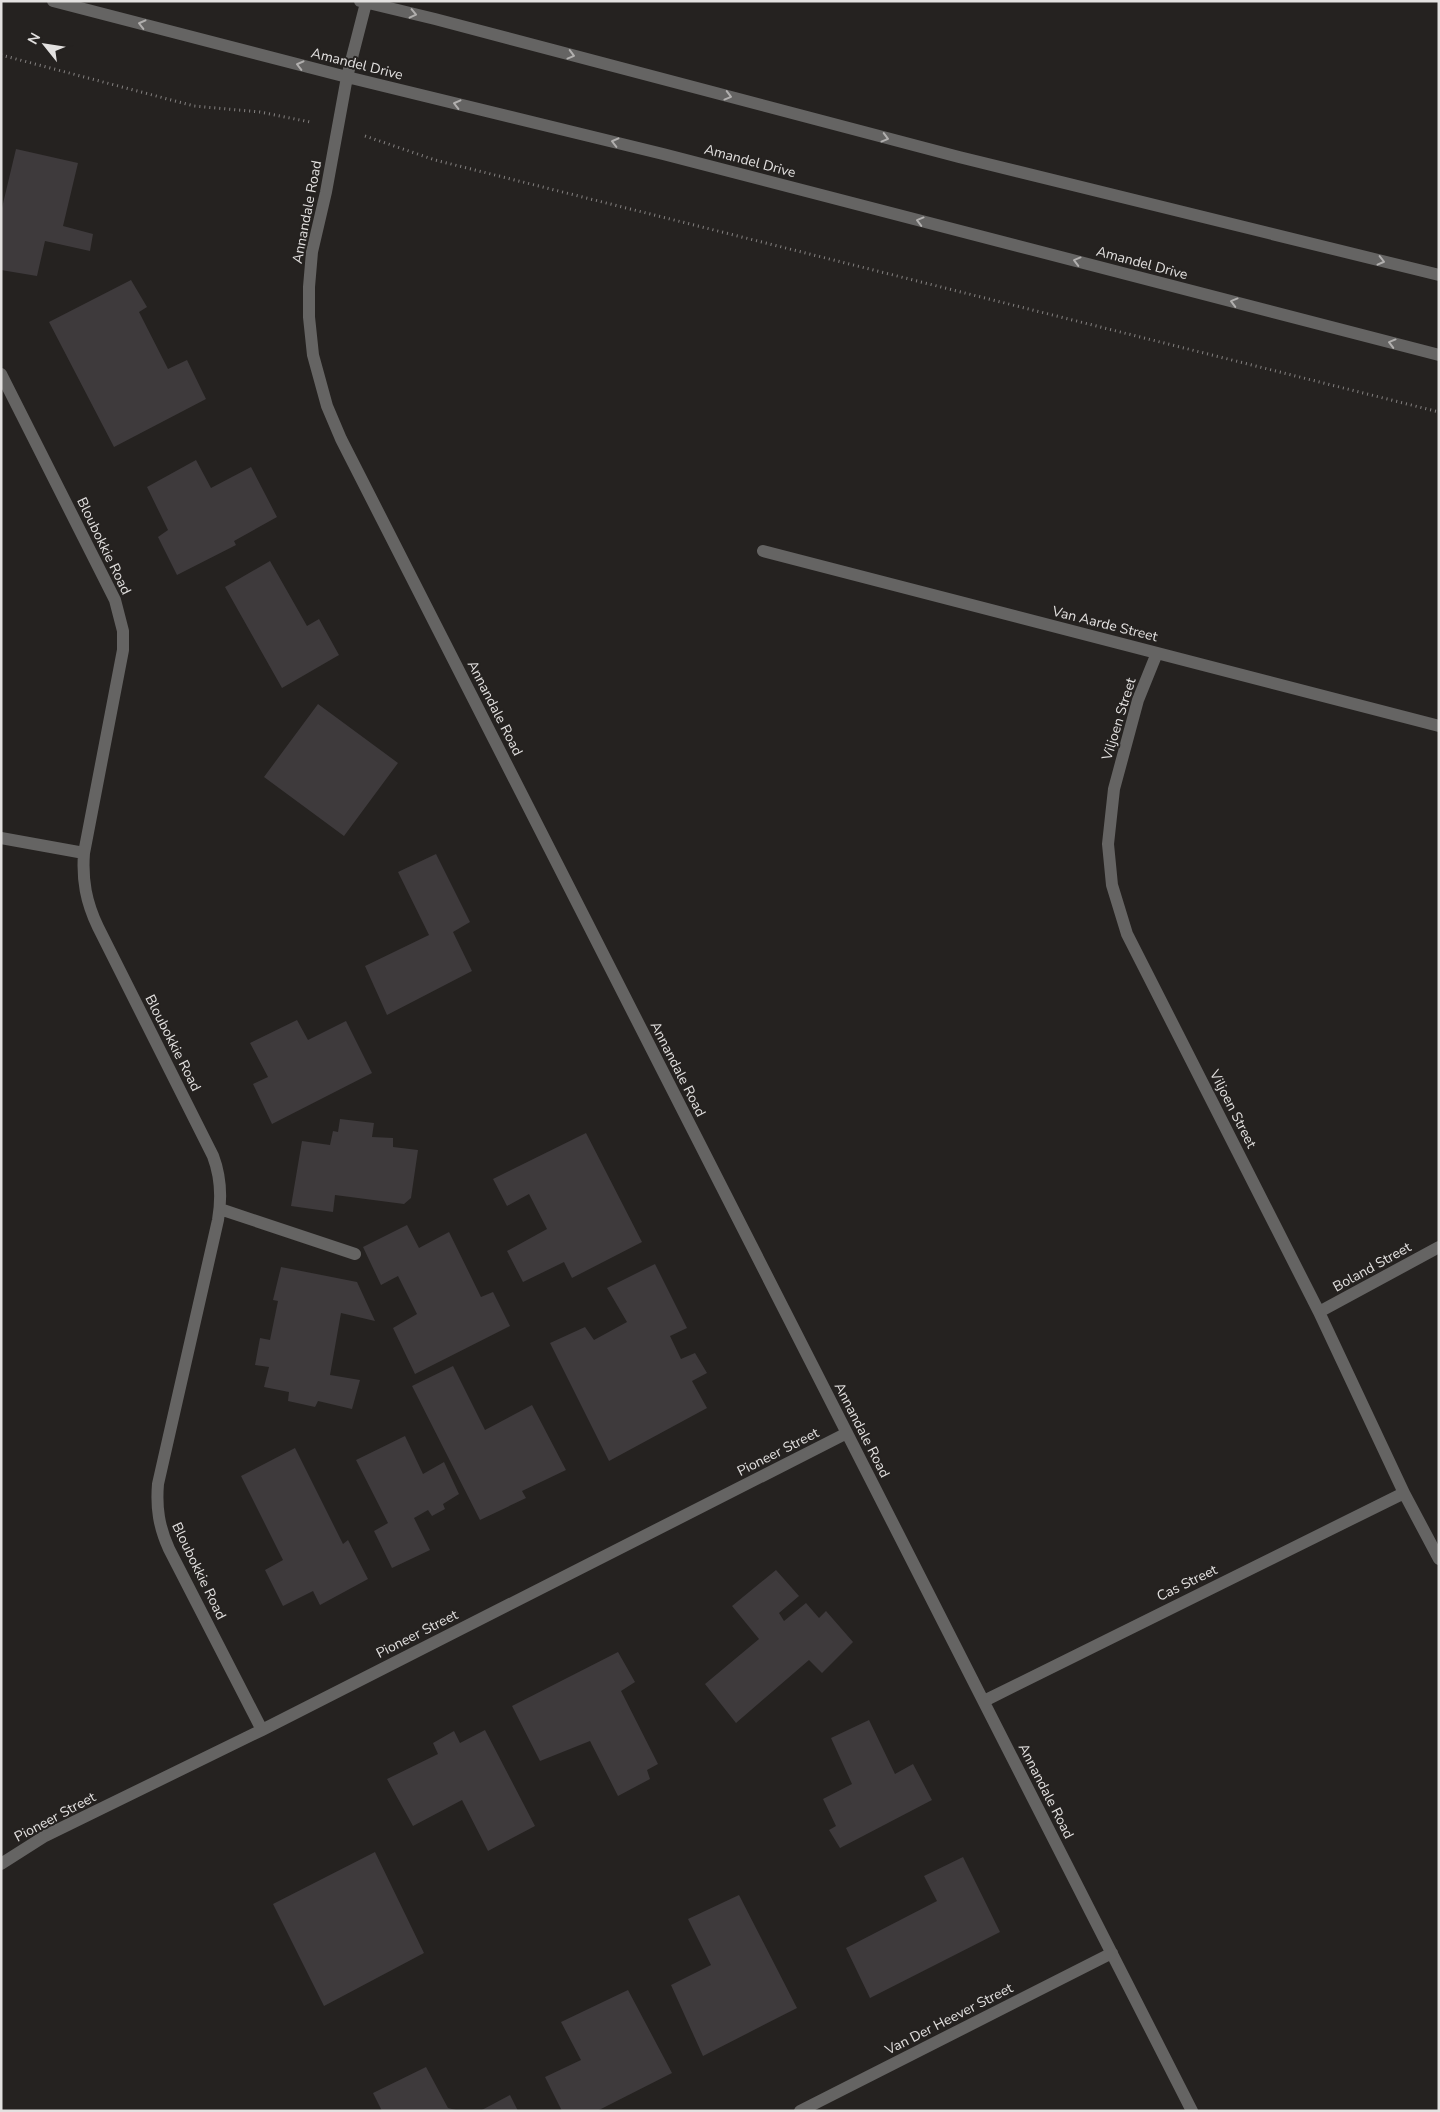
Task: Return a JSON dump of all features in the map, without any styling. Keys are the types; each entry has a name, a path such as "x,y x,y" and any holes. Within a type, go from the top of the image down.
{"street":[{"name":"Amandel Drive","path":"53,1 347,77 672,156 1439,355"},
{"name":"Annandale Road","path":"363,2 326,192 312,252 309,317 313,355 327,406 354,465 1192,2111"},
{"path":"363,2 435,19 959,157 1439,275"},
{"name":"Bloubokkie Road","path":"1,374 115,600 123,632 123,650 84,853 84,892 90,910 213,1156 219,1172 220,1209 158,1484 157,1502 162,1535 262,1730"},
{"name":"Van Aarde Street","path":"763,551 1439,726"},
{"name":"Viljoen Street","path":"1156,653 1138,700 1114,789 1108,844 1112,885 1127,934 1319,1312 1404,1493 1439,1559"},
{"path":"1,838 84,853"},
{"path":"220,1209 355,1254"},
{"name":"Boland Street","path":"1319,1312 1439,1247"},
{"name":"Pioneer Street","path":"1,1864 45,1836 262,1730 847,1433"},
{"name":"Cas Street","path":"984,1701 1404,1493"},
{"name":"Van Der Heever Street","path":"800,2111 1112,1953"}],"path":[{"path":"1,54 194,106 280,115"},
{"path":"381,140 436,160 1439,412"}],"building":[{"path":"16,149 78,163 63,226 93,234 90,251 45,241 37,276 1,270 1,212"},
{"path":"131,280 147,307 139,312 168,369 187,360 206,399 114,447 49,322"},
{"path":"196,460 211,488 251,467 277,517 234,541 236,545 177,575 158,537 168,530 147,487"},
{"path":"270,561 307,626 319,619 339,655 282,688 225,587"},
{"path":"318,704 398,763 344,836 264,777"},
{"path":"436,854 470,922 453,932 472,971 387,1015 365,966 429,935 398,872"},
{"path":"297,1020 308,1040 346,1021 372,1073 272,1124 253,1084 268,1077 250,1043"},
{"path":"340,1119 374,1123 372,1137 393,1138 393,1147 418,1150 411,1198 404,1204 335,1195 333,1212 291,1206 302,1141 330,1145 333,1131 338,1132"},
{"path":"586,1133 642,1242 572,1278 564,1262 523,1282 507,1251 547,1229 529,1194 507,1206 493,1179"},
{"path":"407,1225 419,1248 449,1232 481,1297 493,1292 510,1326 415,1374 393,1328 417,1314 398,1276 381,1285 363,1247"},
{"path":"655,1264 687,1328 670,1336 681,1359 695,1353 707,1373 692,1381 707,1408 609,1461 550,1343 585,1327 594,1340 627,1322 607,1288"},
{"path":"281,1267 357,1282 375,1321 341,1313 330,1375 360,1380 352,1409 318,1401 315,1407 288,1401 289,1392 264,1387 269,1367 255,1365 260,1338 270,1340 278,1301 273,1300"},
{"path":"453,1366 485,1430 532,1405 566,1470 522,1491 526,1498 480,1520 412,1386"},
{"path":"405,1436 423,1474 444,1462 459,1494 443,1504 445,1509 432,1516 428,1510 414,1518 430,1550 392,1568 374,1531 388,1523 356,1460"},
{"path":"295,1448 343,1544 348,1540 368,1579 320,1605 313,1591 283,1606 265,1570 283,1560 241,1476"},
{"path":"776,1570 799,1596 779,1613 784,1621 806,1603 819,1618 826,1611 853,1642 822,1673 809,1660 736,1723 705,1684 759,1639 732,1606"},
{"path":"618,1652 635,1682 621,1691 658,1764 647,1770 650,1779 618,1796 590,1741 540,1761 512,1706"},
{"path":"869,1720 895,1774 913,1764 932,1800 840,1848 829,1830 836,1826 823,1799 852,1784 831,1738"},
{"path":"485,1730 535,1826 488,1851 462,1800 413,1826 387,1779 438,1754 433,1743 454,1731 460,1743"},
{"path":"375,1852 424,1953 324,2006 273,1904"},
{"path":"963,1857 1000,1932 870,1998 846,1948 937,1901 924,1876"},
{"path":"739,1895 797,2008 703,2056 671,1985 711,1965 688,1919"},
{"path":"628,1990 672,2073 597,2111 562,2111 545,2077 581,2060 561,2022"},
{"path":"426,2067 448,2108 460,2111 382,2111 373,2093"},
{"path":"510,2095 518,2111 480,2111"}]}
